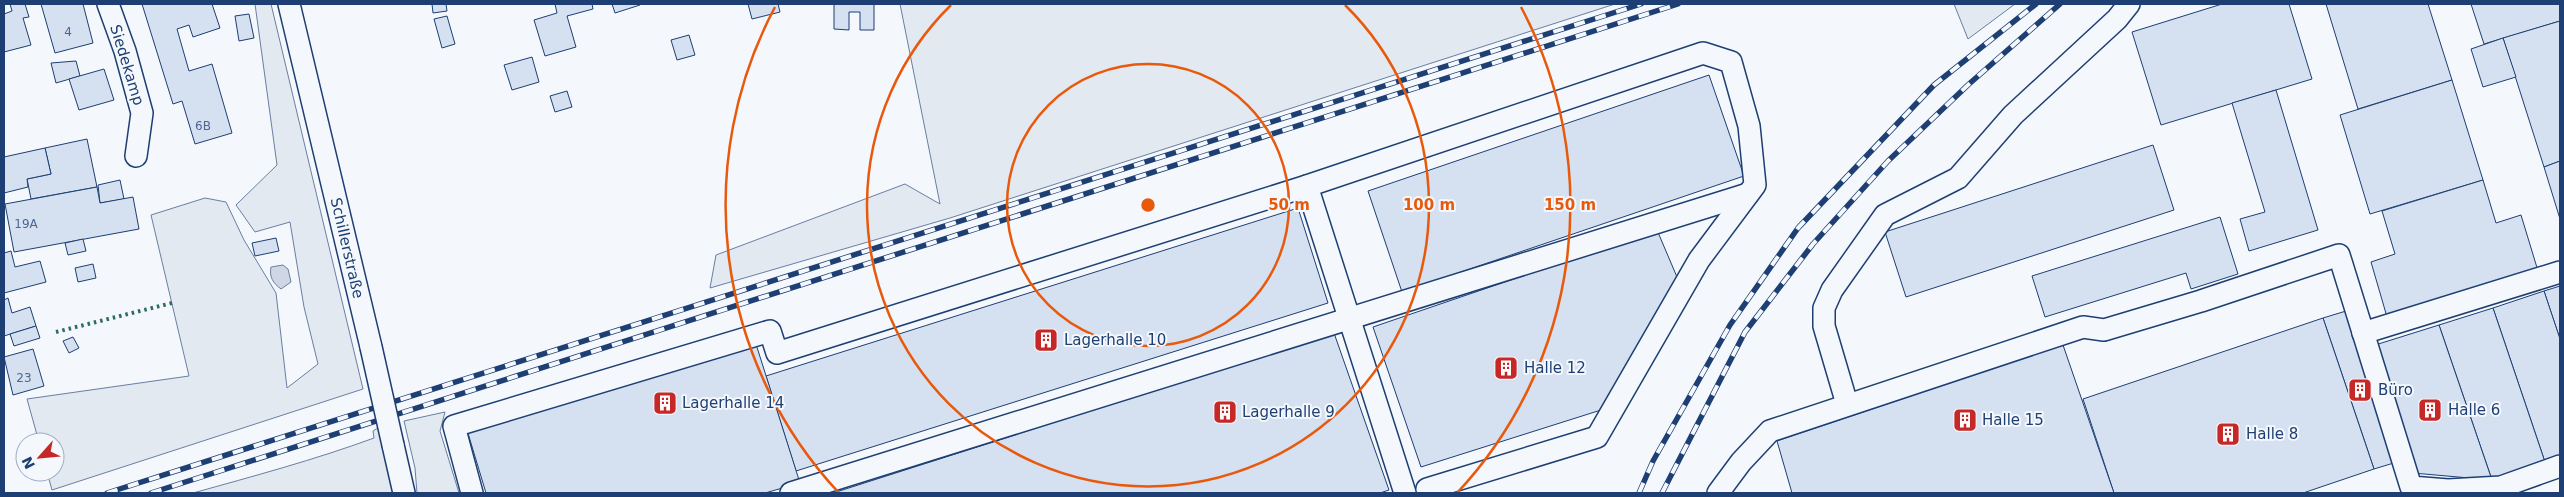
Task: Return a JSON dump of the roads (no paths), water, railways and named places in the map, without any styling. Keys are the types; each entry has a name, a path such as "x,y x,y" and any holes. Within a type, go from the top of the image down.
{"street":[{"name":"Siedekamp","path":"108,4 125,52 142,113 136,156"},
{"name":"Schillerstraße","path":"289,4 404,493"},
{"path":"1847,404 1824,326 1824,308 1832,290 1879,222 1885,215 1958,178 2013,115 2117,18 2129,4"},
{"path":"472,493 454,426 770,331 777,353 1307,186 1703,53 1731,62 1749,126 1755,185 1699,260 1597,437 1423,492"},
{"path":"1307,186 1404,493"},
{"path":"791,493 1748,194"},
{"path":"1718,493 1741,462 1770,431 2084,327 2104,330 2201,301 2339,255 2412,488 2448,490 2502,487 2560,466"},
{"path":"2363,333 2560,272"}],"railway":[{"path":"107,493 1641,4"},
{"path":"151,493 1678,4"},
{"path":"1639,493 1653,461 1730,325 1798,228 1934,85 2036,4"},
{"path":"1662,493 1745,332 1813,244 1888,161 1969,84 2060,4"}],"place":[{"name":"Lagerhalle 10","path":"1046,340"},
{"name":"Halle 12","path":"1506,368"},
{"name":"Büro","path":"2360,390"},
{"name":"Lagerhalle 14","path":"665,403"},
{"name":"Halle 6","path":"2430,410"},
{"name":"Lagerhalle 9","path":"1225,412"},
{"name":"Halle 15","path":"1965,420"},
{"name":"Halle 8","path":"2228,434"}]}
